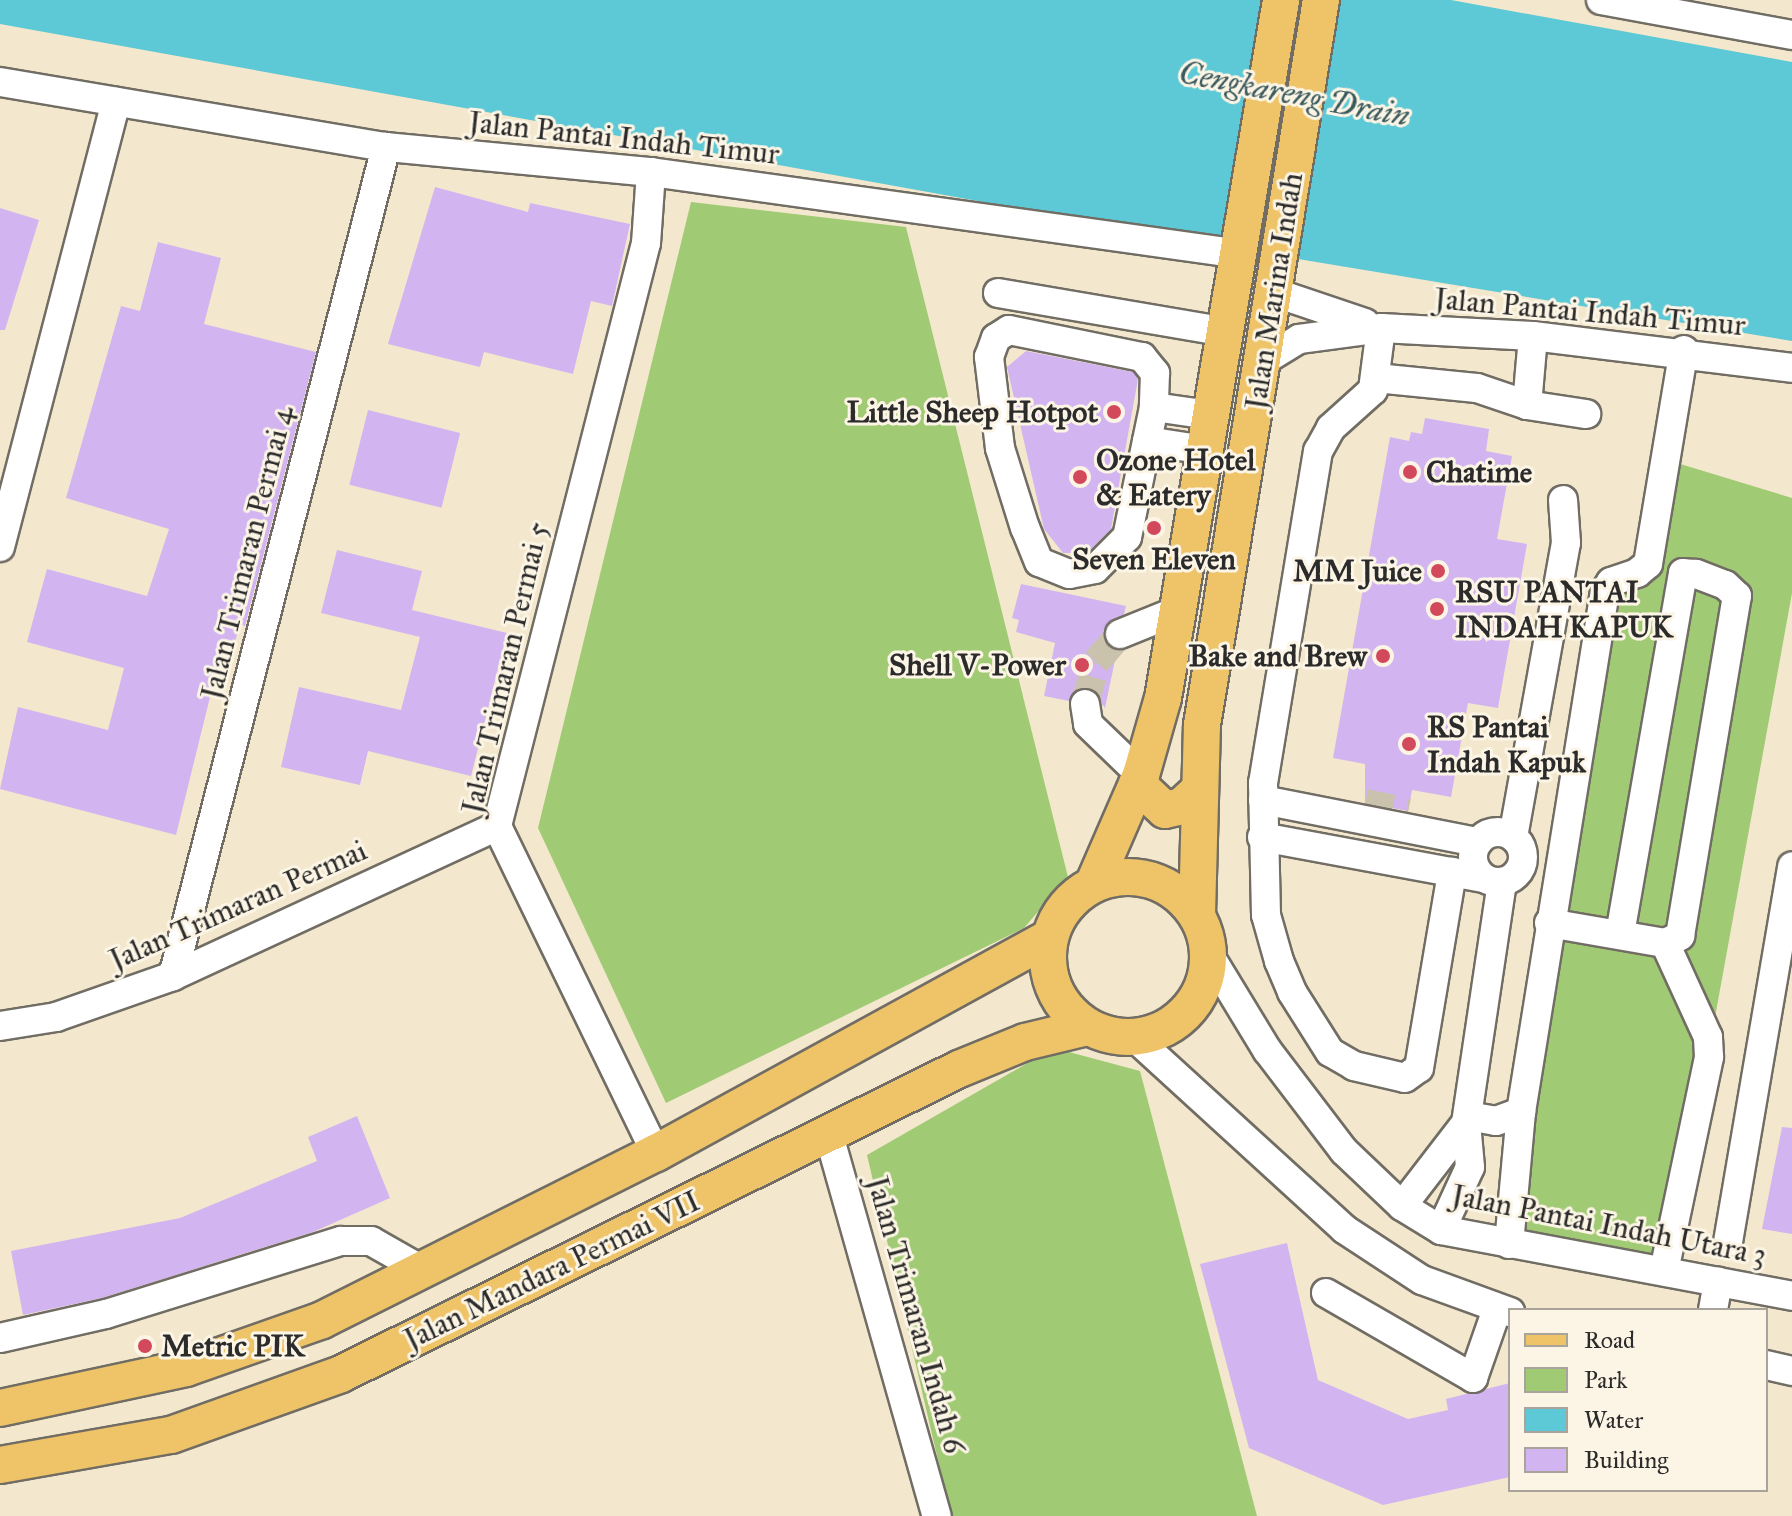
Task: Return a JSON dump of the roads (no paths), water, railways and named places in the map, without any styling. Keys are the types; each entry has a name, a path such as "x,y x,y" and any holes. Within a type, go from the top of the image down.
{"main road":[{"name":"Jalan Marina Indah","path":"1094,883 1139,780 1179,610 1210,415 1242,252 1281,0"},
{"name":"Jalan Marina Indah","path":"1197,915 1202,725 1321,0"},
{"path":"1139,780 1165,810 1182,806 1198,791"},
{"path":"1122,876 1151,879 1178,893 1197,915 1208,953 1203,983 1188,1010 1164,1029 1134,1037 1087,1027 1067,1010 1053,988 1047,963 1050,937 1058,915 1094,883 1122,876"},
{"name":"Jalan Mandara Permai VII","path":"0,1408 186,1368 322,1320 656,1153 1050,937"},
{"name":"Jalan Mandara Permai VII","path":"0,1465 171,1435 341,1374 828,1132 998,1053 1087,1027"}],"street":[{"path":"1609,2 1792,35"},
{"name":"Jalan Pantai Indah Timur","path":"0,82 386,147 651,172 1242,252"},
{"path":"0,547 116,102"},
{"name":"Jalan Trimaran Permai 4","path":"173,976 386,147"},
{"name":"Jalan Trimaran Permai 5","path":"651,172 646,243 497,826 656,1153"},
{"name":"Jalan Pantai Indah Timur","path":"1276,276 1389,329"},
{"path":"998,293 1226,332"},
{"path":"1142,357 1164,321"},
{"name":"Jalan Pantai Indah Timur","path":"1263,361 1299,339 1389,329 1533,336 1684,350 1792,368"},
{"path":"1389,329 1386,378 1366,402 1323,440 1263,792 1266,915 1292,992 1330,1052 1381,1074 1405,1078 1419,1068 1452,872"},
{"path":"1009,330 1142,357 1155,373 1154,407 1127,537 1095,569 1069,574 1039,562 1000,448 989,357 996,338 1009,330"},
{"path":"1527,405 1533,336"},
{"path":"1509,1244 1521,1112 1549,923 1605,591 1611,582 1637,573 1648,564 1684,350"},
{"path":"1386,378 1477,388 1527,405 1586,414"},
{"path":"1154,407 1210,415"},
{"path":"1147,441 1205,450"},
{"path":"1493,880 1473,861 1495,837 1566,543 1563,500"},
{"path":"1549,923 1665,943 1680,936 1737,596 1725,585 1648,564"},
{"path":"1620,935 1683,573"},
{"path":"1120,634 1179,610"},
{"path":"1085,704 1088,724 1139,780"},
{"path":"1263,792 1495,837"},
{"path":"1263,792 1365,803"},
{"path":"1262,837 1493,880 1523,863 1495,837 1408,812"},
{"name":"Jalan Trimaran Permai","path":"0,1026 56,1017 173,976 497,826"},
{"path":"1728,1242 1789,900 1792,866"},
{"path":"1441,1230 1467,1182 1467,1119 1493,880"},
{"path":"1664,1271 1709,1057 1708,1037 1665,943"},
{"name":"Jalan Pantai Indah Utara 3","path":"1208,953 1267,1050 1344,1151 1402,1206 1441,1230 1792,1296"},
{"path":"1134,1037 1344,1229 1422,1280 1504,1310 1479,1374 1469,1377 1326,1293"},
{"path":"1467,1119 1496,1121 1521,1112"},
{"path":"1402,1206 1467,1119"},
{"name":"Jalan Trimaran Indah 6","path":"828,1132 937,1516"},
{"path":"0,1338 106,1314 341,1241 371,1241 422,1270"},
{"path":"1713,1308 1718,1281"},
{"path":"1768,1365 1792,1371"}],"water":[{"name":"Cengkareng Drain","path":"0,0 1451,0 1792,62 1792,341 1298,259 0,24"}],"tunnel":[{"path":"1085,704 1096,662 1120,634"},
{"path":"1365,803 1408,812"}],"place":[{"name":"Little Sheep Hotpot","path":"1114,412"},
{"name":"Chatime","path":"1410,472"},
{"name":"Ozone Hotel & Eatery","path":"1080,477"},
{"name":"Seven Eleven","path":"1154,528"},
{"name":"MM Juice","path":"1438,571"},
{"name":"RSU PANTAI INDAH KAPUK","path":"1437,609"},
{"name":"Bake and Brew","path":"1383,656"},
{"name":"Shell V-Power","path":"1082,665"},
{"name":"RS Pantai Indah Kapuk","path":"1409,744"},
{"name":"Metric PIK","path":"145,1346"}]}
